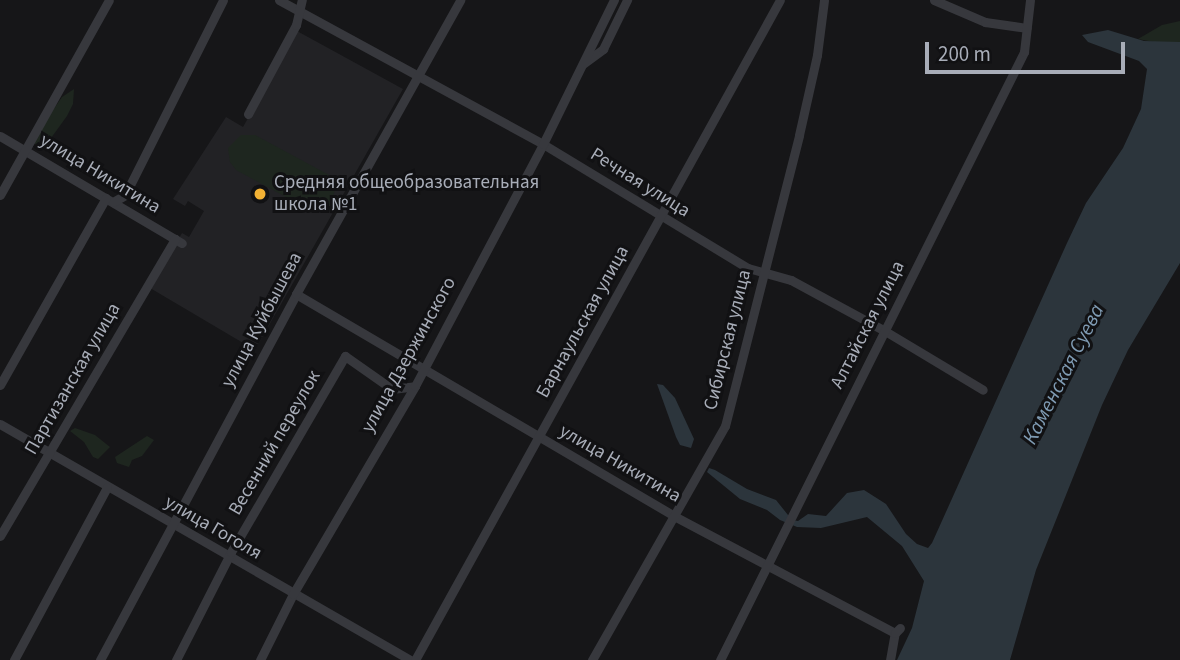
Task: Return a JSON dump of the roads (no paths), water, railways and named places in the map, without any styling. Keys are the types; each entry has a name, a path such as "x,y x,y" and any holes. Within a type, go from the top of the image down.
{"street":[{"path":"0,195 108,0"},
{"path":"0,385 110,200 125,195 223,0"},
{"name":"Речная улица","path":"279,0 543,144 748,268 791,280 885,331 983,390"},
{"path":"248,114 301,12 302,0"},
{"name":"улица Куйбышева","path":"100,660 296,294 460,0"},
{"name":"улица Дзержинского","path":"260,660 293,594 415,386 543,144 614,0"},
{"name":"улица Дзержинского","path":"583,64 603,49 627,0"},
{"name":"Барнаульская улица","path":"413,660 540,437 780,0"},
{"name":"Сибирская улица","path":"592,660 725,426 817,55 824,0"},
{"path":"934,0 985,22 1027,28"},
{"name":"Алтайская улица","path":"720,660 1024,52 1030,0"},
{"name":"улица Никитина","path":"0,136 179,241"},
{"name":"Партизанская улица","path":"0,536 179,241"},
{"name":"улица Никитина","path":"296,294 674,516 898,631 890,660"},
{"name":"Весенний переулок","path":"176,660 229,557 345,356 392,389 415,386"},
{"name":"улица Гоголя","path":"0,424 172,525 413,660"},
{"path":"15,660 107,487"}],"water":[{"name":"Каменская Суева","path":"1108,30 1144,41 1180,42 1180,263 1128,350 1102,405 1036,570 1010,660 897,660 912,628 924,581 902,546 867,517 821,528 797,527 740,499 707,472 709,468 715,470 747,489 776,500 792,520 798,521 808,514 826,516 847,493 864,490 886,504 906,534 917,544 928,548 1086,203 1123,148 1141,109 1147,69 1139,61 1088,42 1082,35"},
{"path":"657,384 663,385 675,398 694,439 691,448 680,445"}],"place":[{"name":"Средняя общеобразовательная школа №1","path":"260,194"}]}
